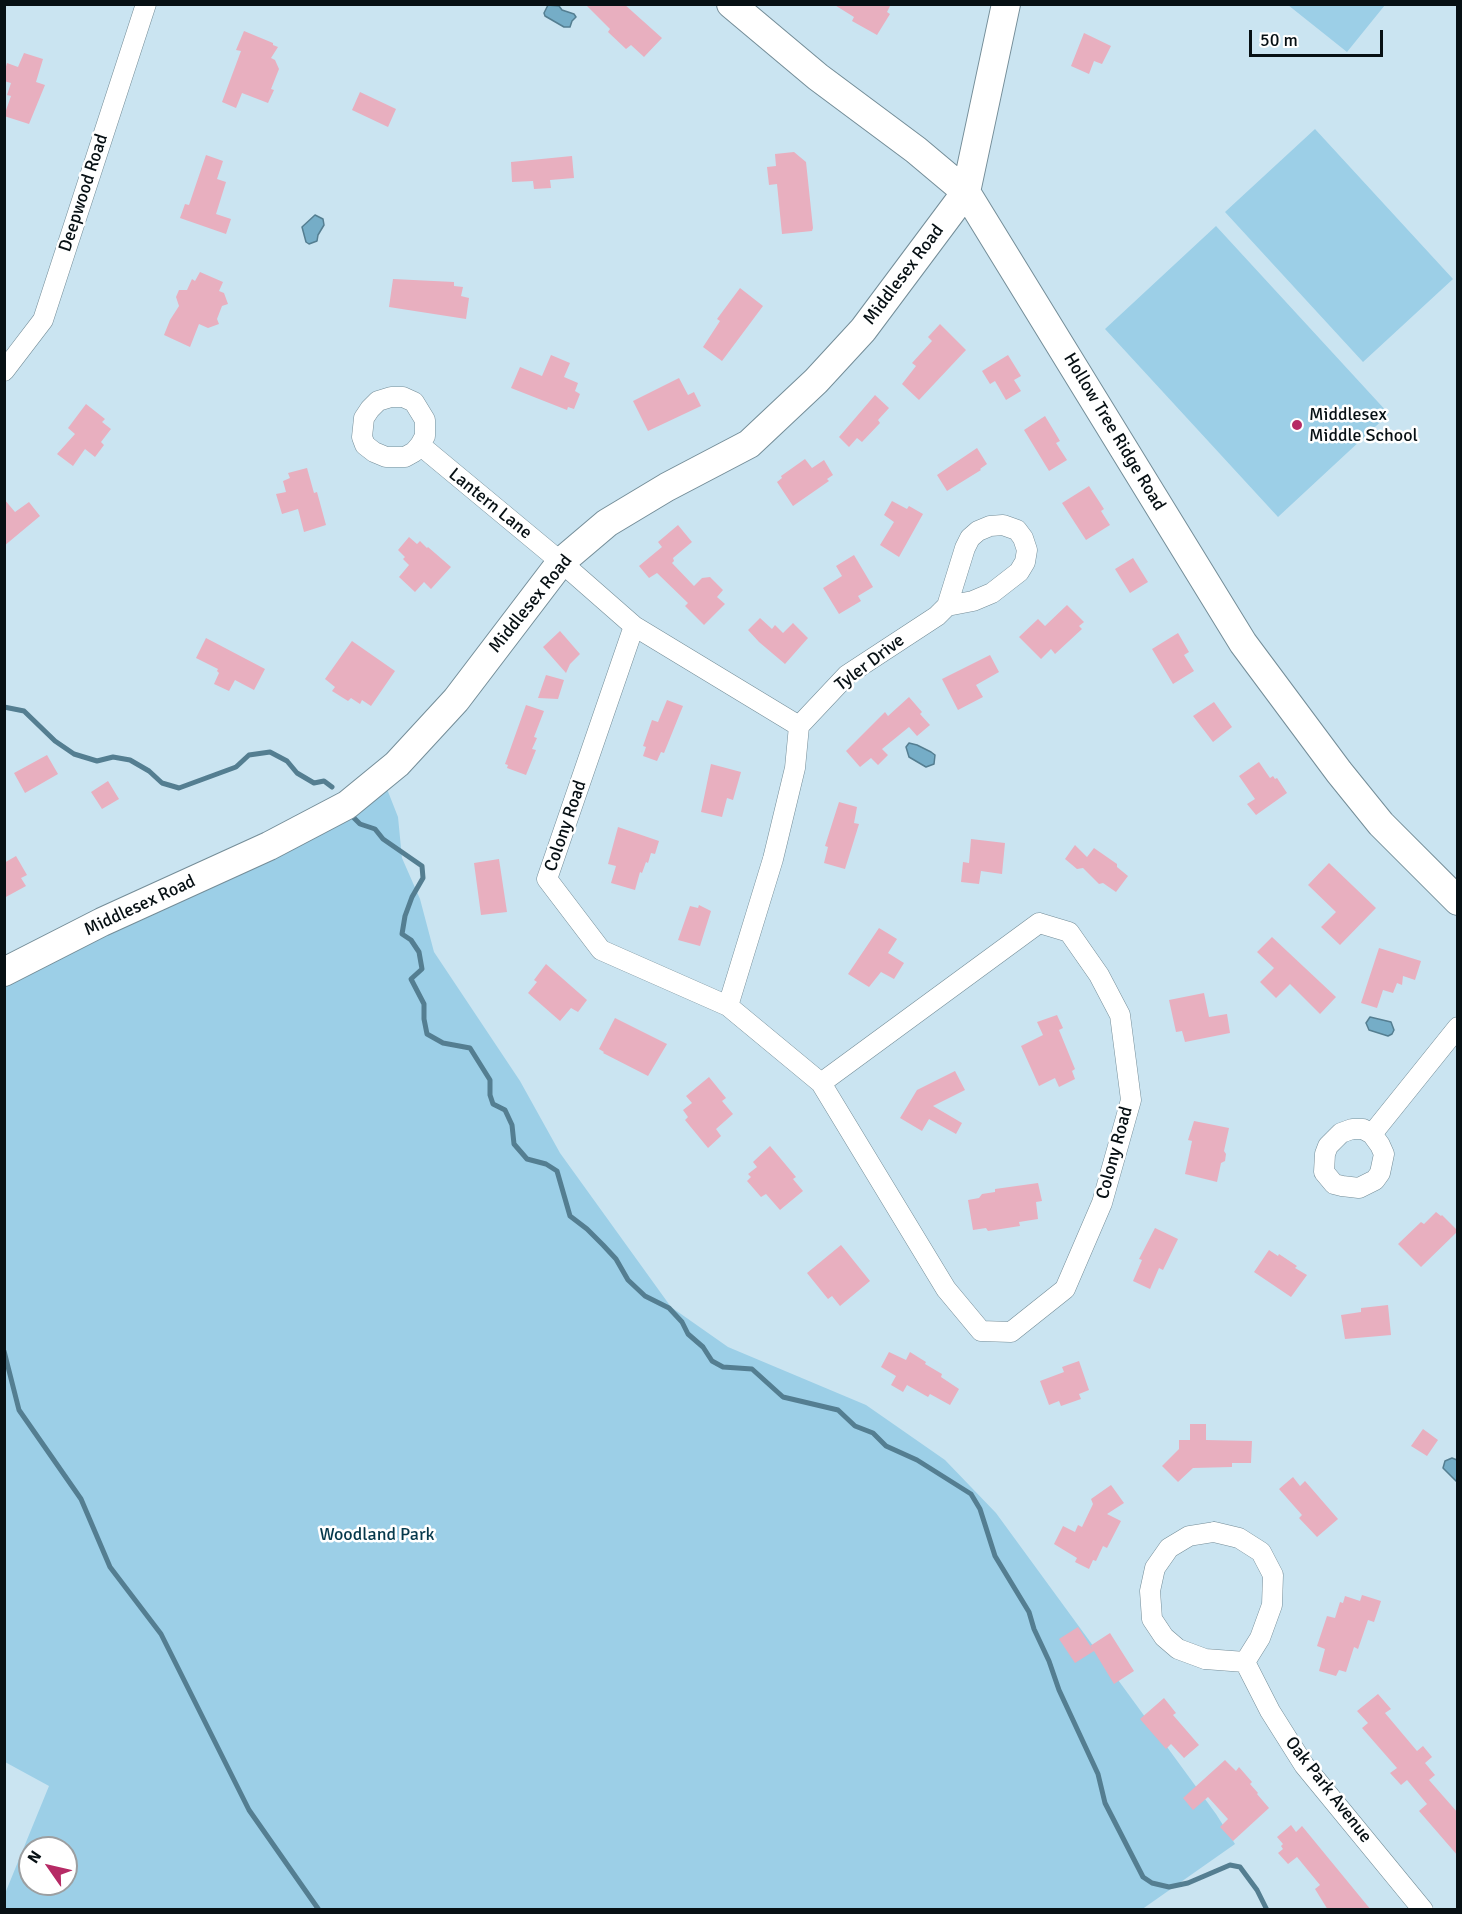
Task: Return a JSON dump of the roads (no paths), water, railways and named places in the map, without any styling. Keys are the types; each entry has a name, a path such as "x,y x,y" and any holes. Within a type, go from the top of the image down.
{"street":[{"name":"Deepwood Road","path":"4,371 43,320 146,4"},
{"name":"Hollow Tree Ridge Road","path":"730,4 818,77 916,150 966,192 1243,643 1339,772 1381,824 1458,901"},
{"name":"Middlesex Road","path":"4,972 102,922 269,846 347,805 397,764 456,700 561,562 607,523 667,487 749,444 816,381 863,330 966,192 1006,4"},
{"name":"Lantern Lane","path":"420,445 561,562"},
{"name":"Tyler Drive","path":"799,726 848,675 937,616 947,606 970,538 978,531 990,526 1003,525 1017,530 1027,550 1026,562 1019,572 992,593 973,601 947,606"},
{"path":"561,562 634,626 799,726 795,768 773,858 728,1006"},
{"name":"Colony Road","path":"634,626 547,879 601,950 728,1006 821,1083 946,1289 981,1331 1011,1332 1065,1289 1102,1203 1131,1100 1120,1015 1099,975 1069,932 1039,923 821,1083"},
{"path":"1372,1134 1458,1028"},
{"path":"1215,1532 1239,1538 1261,1552 1273,1575 1272,1605 1260,1638 1245,1662 1205,1659 1178,1649 1164,1637 1152,1619 1150,1591 1155,1568 1169,1548 1189,1536 1215,1532"},
{"name":"Oak Park Avenue","path":"1245,1662 1270,1711 1304,1765 1423,1910"}],"waterway":[{"path":"4,707 24,711 55,741 74,754 97,761 113,757 130,760 149,771 162,783 179,788 236,767 249,755 270,752 287,761 297,773 314,783 324,781 332,787"},
{"path":"354,818 360,824 375,829 383,839 422,866 423,878 412,897 405,916 402,934 411,940 419,952 422,969 411,979 424,1004 427,1034 443,1043 470,1048 490,1080 490,1095 493,1104 505,1110 512,1125 514,1144 527,1159 546,1164 557,1171 570,1216 603,1245 616,1259 628,1280 645,1296 669,1308 682,1322 688,1334 703,1347 712,1361 723,1367 752,1369 783,1397 838,1410 855,1426 873,1433 886,1446 917,1460 971,1494 980,1509 995,1556 1029,1612 1059,1690 1098,1774 1105,1803 1143,1877 1152,1883 1169,1887 1188,1883 1230,1865 1240,1867 1257,1890 1267,1910"},
{"path":"4,1351 19,1410 81,1499 110,1567 161,1634 249,1810 319,1910"}],"place":[{"name":"Middlesex Middle School","path":"1297,425"}],"park label":[{"name":"Woodland Park","path":"377,1535"}]}
